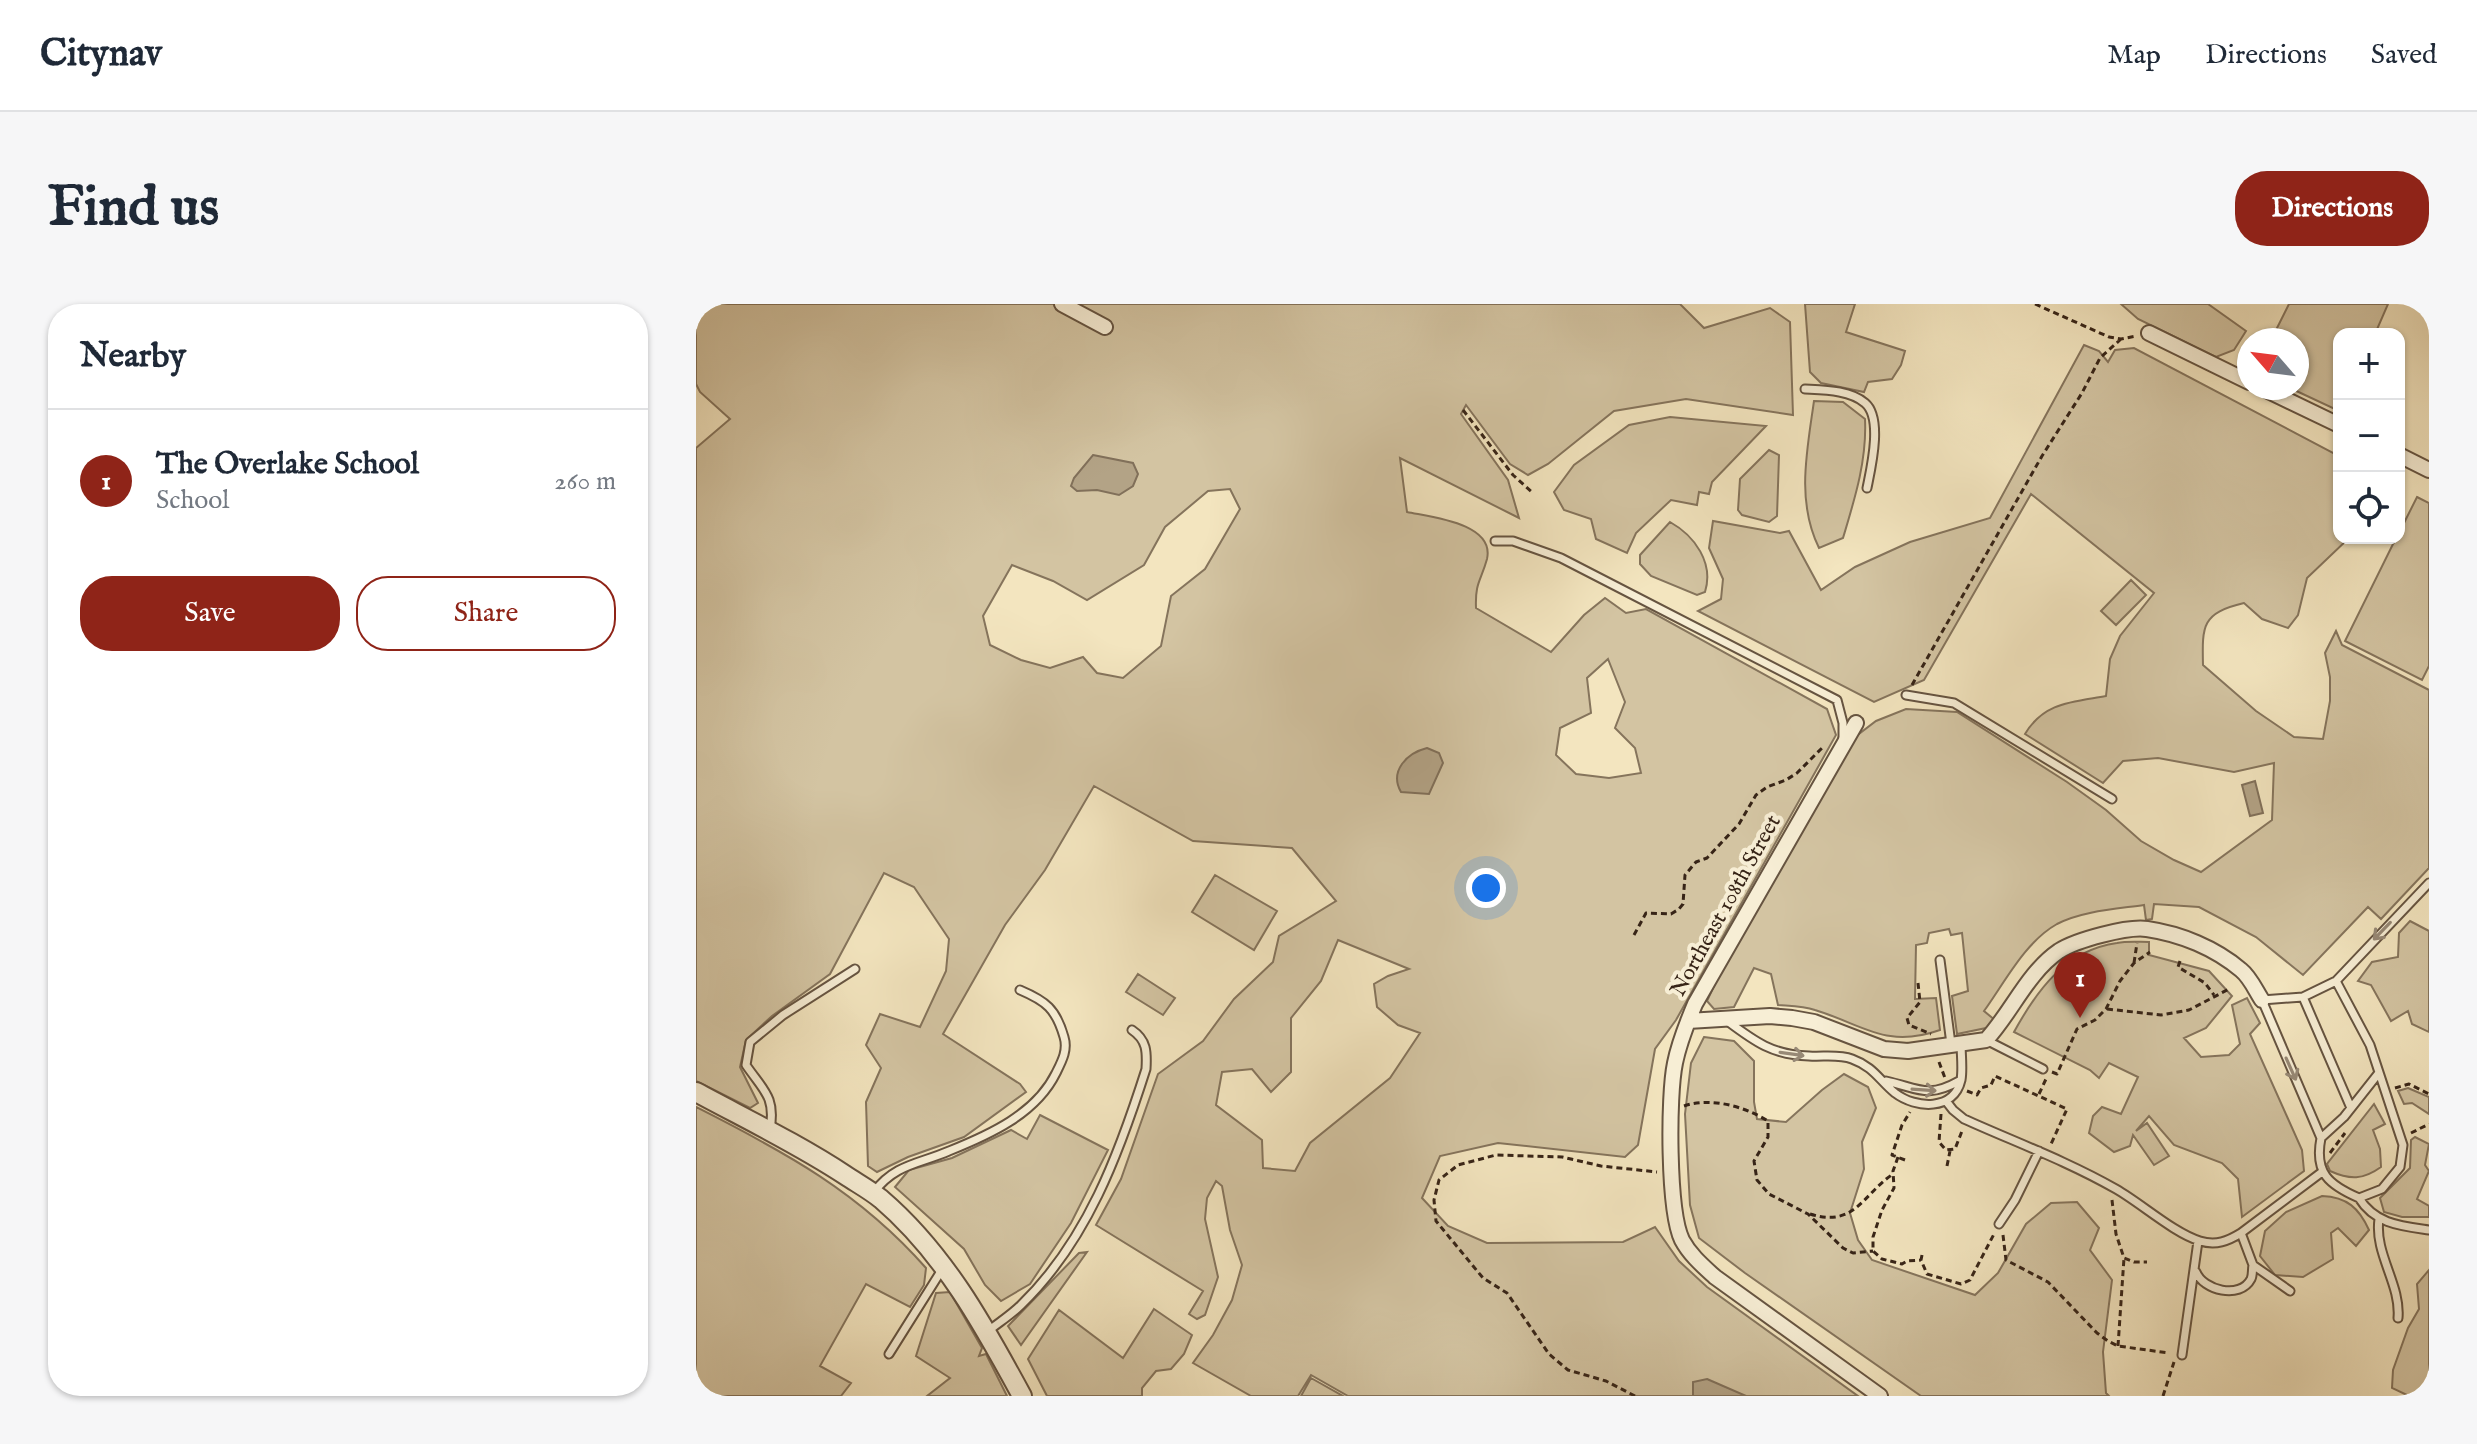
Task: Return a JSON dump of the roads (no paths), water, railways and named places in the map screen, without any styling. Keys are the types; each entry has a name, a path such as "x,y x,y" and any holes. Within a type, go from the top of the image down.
{"street":[{"path":"1062,304 1105,327"},
{"path":"2149,333 2237,376"},
{"path":"2287,400 2333,422"},
{"path":"2405,458 2429,470"},
{"name":"Northeast 108th Street","path":"1856,723 1688,1021 1672,1080 1672,1160 1682,1240 1697,1261 1880,1396"},
{"path":"1688,1021 1770,1016 1814,1022 1884,1049 1908,1051 1986,1040 2000,1025 2033,974 2059,951 2088,937 2144,928 2195,941 2243,971 2262,1000"},
{"path":"696,1092 812,1153 876,1195 916,1232 945,1266 987,1332 1022,1396"}],"lane":[{"path":"1805,389 1847,394 1866,403 1873,417 1874,451 1867,488"},
{"path":"1495,541 1513,541 1561,558 1837,700 1843,723 1843,743"},
{"path":"1906,695 1954,703 2112,799"},
{"path":"2321,1138 2262,1000 2303,997 2336,981 2429,883"},
{"path":"1940,960 1961,1080 1948,1104"},
{"path":"770,1131 771,1101 746,1065 750,1042 783,1015 855,969"},
{"path":"2336,981 2370,1045 2403,1145 2400,1167 2382,1189 2359,1198"},
{"path":"876,1195 896,1170 948,1152 1002,1126 1030,1107 1048,1089 1064,1054 1063,1033 1058,1019 1042,1000 1020,990"},
{"path":"2303,997 2351,1108"},
{"path":"1724,1019 1770,1050 1848,1058 1864,1064 1886,1081 1923,1093 1937,1091 1961,1080"},
{"path":"987,1332 1020,1307 1054,1265 1093,1206 1110,1173 1146,1069 1144,1042 1132,1030"},
{"path":"1986,1040 2043,1069"},
{"path":"2378,1074 2351,1108 2321,1138 2318,1153 2322,1172 2339,1189 2359,1198 2365,1209 2379,1219 2429,1230"},
{"path":"1886,1081 1893,1092 1911,1102 1948,1104 1964,1119 2116,1189 2174,1228 2198,1241 2212,1244 2241,1233 2322,1172"},
{"path":"1999,1224 2042,1153"},
{"path":"2379,1219 2377,1233 2383,1261 2399,1304 2398,1318"},
{"path":"2195,1270 2199,1279 2211,1287 2240,1289 2251,1279 2253,1265 2241,1233"},
{"path":"2182,1355 2198,1241"},
{"path":"2253,1265 2290,1291"},
{"path":"889,1354 945,1266"}],"place":[{"name":"The Overlake School","path":"2080,1018"}]}
